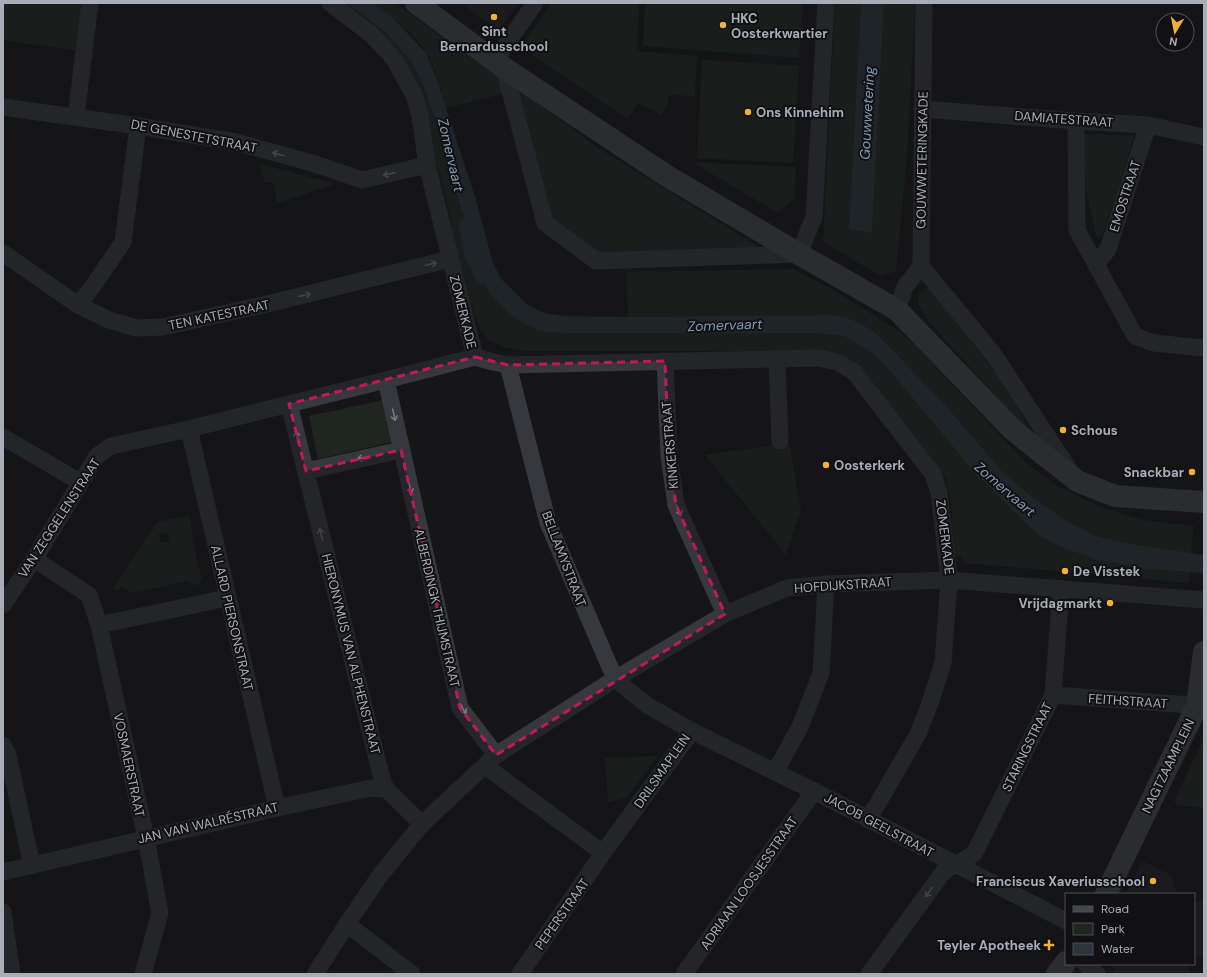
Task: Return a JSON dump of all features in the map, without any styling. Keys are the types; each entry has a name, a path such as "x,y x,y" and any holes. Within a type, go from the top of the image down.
{"street":[{"path":"76,116 90,3"},
{"name":"ZOMERKADE","path":"330,3 372,35 394,59 414,95 420,116 427,165 475,357 508,365 819,358 837,362 854,372 934,474 939,492 949,580 1204,600"},
{"path":"416,3 500,65 667,176 897,310 1013,430 1077,481 1115,496 1204,502"},
{"path":"535,3 500,65 545,223 596,261 799,254"},
{"path":"799,254 814,217 826,3"},
{"name":"GOUWWETERINGKADE","path":"921,266 924,3"},
{"name":"DE GENESTETSTRAAT","path":"3,107 76,116 236,142 315,164 362,180 427,165"},
{"name":"DAMIATESTRAAT","path":"922,109 1148,125 1204,137"},
{"path":"1076,121 1077,230 1097,264 1135,336 1154,343 1204,348"},
{"name":"EMOSTRAAT","path":"1097,264 1108,249 1148,125"},
{"path":"78,305 123,242 138,126"},
{"name":"TEN KATESTRAAT","path":"3,253 78,305 109,320 136,328 163,327 267,304 450,259"},
{"path":"897,310 905,288 921,266 994,355 1077,481"},
{"name":"VAN ZEGGELENSTRAAT","path":"3,605 34,559 97,456 112,446 189,429 475,357"},
{"path":"777,359 780,441"},
{"name":"KINKERSTRAAT","path":"665,361 668,456 676,504 726,614"},
{"name":"BELLAMYSTRAAT","path":"508,365 548,523 615,679"},
{"path":"289,404 306,471 401,450 386,380"},
{"name":"ALLARD PIERSONSTRAAT","path":"189,429 227,598 277,808"},
{"path":"3,437 80,482"},
{"name":"ALBERDINGK THIJMSTRAAT","path":"401,450 460,708 490,760"},
{"name":"HIERONYMUS VAN ALPHENSTRAAT","path":"306,471 382,779 386,789 422,824"},
{"name":"VOSMAERSTRAAT","path":"34,559 89,596 99,625 146,838 160,913 143,974"},
{"path":"868,820 918,734 930,703 943,663 949,580"},
{"name":"HOFDIJKSTRAAT","path":"615,679 726,614 787,588 826,584 949,580"},
{"path":"776,772 800,727 821,673 826,584"},
{"name":"STARINGSTRAAT","path":"869,974 944,871 974,854 1053,695 1062,589"},
{"path":"99,625 227,598"},
{"name":"NAGTZAAMPLEIN","path":"1106,893 1136,831 1200,706 1204,652"},
{"path":"315,974 346,924 381,874 422,824 490,760 615,679"},
{"name":"DRILSMAPLEIN","path":"603,853 692,731 647,705 615,679"},
{"name":"FEITHSTRAAT","path":"1053,695 1200,706"},
{"name":"JACOB GEELSTRAAT","path":"692,731 814,791 1065,920"},
{"path":"3,746 8,755 32,866"},
{"path":"490,760 603,853"},
{"name":"JAN VAN WALRÉSTRAAT","path":"3,872 277,808 371,788 386,789"},
{"name":"ADRIAAN LOOSJESSTRAAT","path":"684,974 814,791"},
{"name":"PEPERSTRAAT","path":"520,974 603,853"},
{"path":"3,912 12,974"},
{"path":"346,924 412,974"},
{"path":"1057,974 1065,963"},
{"path":"1086,965 1097,974"}],"highlighted area":[{"path":"475,357 508,365 665,361 669,456 676,505 725,614 496,755 460,708 401,450 306,471 289,404"}],"shaded area":[{"name":"Sint Bernardusschool","path":"461,3 519,3 498,31"},
{"name":"Franciscus Xaveriusschool","path":"1142,861 1173,876 1174,887 1178,893 1127,893"},
{"path":"1204,901 1204,955 1195,957 1195,902"},
{"path":"1112,965 1188,965 1190,973 1186,974 1115,974"}],"green space":[{"path":"3,3 84,3 80,51 3,40"},
{"path":"338,3 347,3 384,31 412,62 422,83 436,121 478,269 488,291 506,311 562,333 816,333 844,336 868,350 885,365 974,472 1038,535 1066,549 1098,560 1148,569 1191,572 1189,583 965,563 961,557 952,555 952,503 945,477 884,400 811,351 524,351 506,348 490,341 480,330 467,291 456,248 446,198 426,128 421,102"},
{"path":"373,3 395,3 499,78 503,94 446,108 435,72 426,52 409,32"},
{"path":"552,3 639,3 637,51 697,56 695,96 669,95 668,104 661,115 638,103 628,119 520,47"},
{"name":"HKC Oosterkwartier","path":"645,3 803,3 799,58 643,46"},
{"path":"835,3 861,3 849,229 872,232 884,3 915,3 907,155 896,271 881,276 823,242"},
{"name":"Ons Kinnehim","path":"702,60 799,66 793,163 697,158"},
{"path":"519,89 598,148 761,248 596,253 552,220"},
{"path":"1083,134 1134,136 1116,196 1101,237 1096,236 1086,189"},
{"path":"692,162 796,167 794,198 778,213"},
{"path":"260,164 335,184 277,203 273,182 264,182"},
{"path":"793,269 835,291 893,327 915,345 1027,464 1059,487 1100,507 1143,520 1194,526 1191,554 1124,543 1093,535 1065,520 1036,500 1002,471 947,407 886,343 872,330 851,319 832,315 628,317 626,272"},
{"path":"926,288 933,289 1011,394 1030,431 1029,433 925,316 919,306 918,296"},
{"path":"384,400 392,442 318,459 309,416"},
{"path":"789,443 801,509 786,555 705,455"},
{"path":"187,516 191,518 192,537 202,580 196,586 187,581 133,593 121,587 118,592 113,588 157,522","holes":["168,533 170,541 160,543 159,534"]},
{"path":"1203,740 1204,808 1178,805 1174,801"},
{"path":"658,756 626,798 608,802 605,758"}],"water":[{"path":"347,3 373,3 392,17 426,53 436,77 475,197 493,263 501,279 529,306 544,313 564,316 628,317 832,315 851,319 872,330 886,343 947,407 1002,471 1036,500 1065,520 1093,535 1124,543 1204,555 1204,573 1148,569 1098,560 1066,549 1038,535 974,472 885,365 868,350 844,336 816,333 562,333 540,331 525,324 506,311 488,291 478,269 436,121 422,83 412,62 384,31"},
{"name":"Gouwwetering","path":"861,3 884,3 872,233 849,229"}],"waterway":[{"name":"Zomervaart","path":"467,226 473,254 484,276"}],"place":[{"name":"Sint Bernardusschool","path":"494,17"},
{"name":"HKC Oosterkwartier","path":"723,25"},
{"name":"Ons Kinnehim","path":"748,112"},
{"name":"Schous","path":"1063,430"},
{"name":"Oosterkerk","path":"826,465"},
{"name":"Snackbar","path":"1192,472"},
{"name":"De Visstek","path":"1065,571"},
{"name":"Vrijdagmarkt","path":"1110,603"},
{"name":"Franciscus Xaveriusschool","path":"1153,881"},
{"name":"Teyler Apotheek","path":"1049,945"}]}
